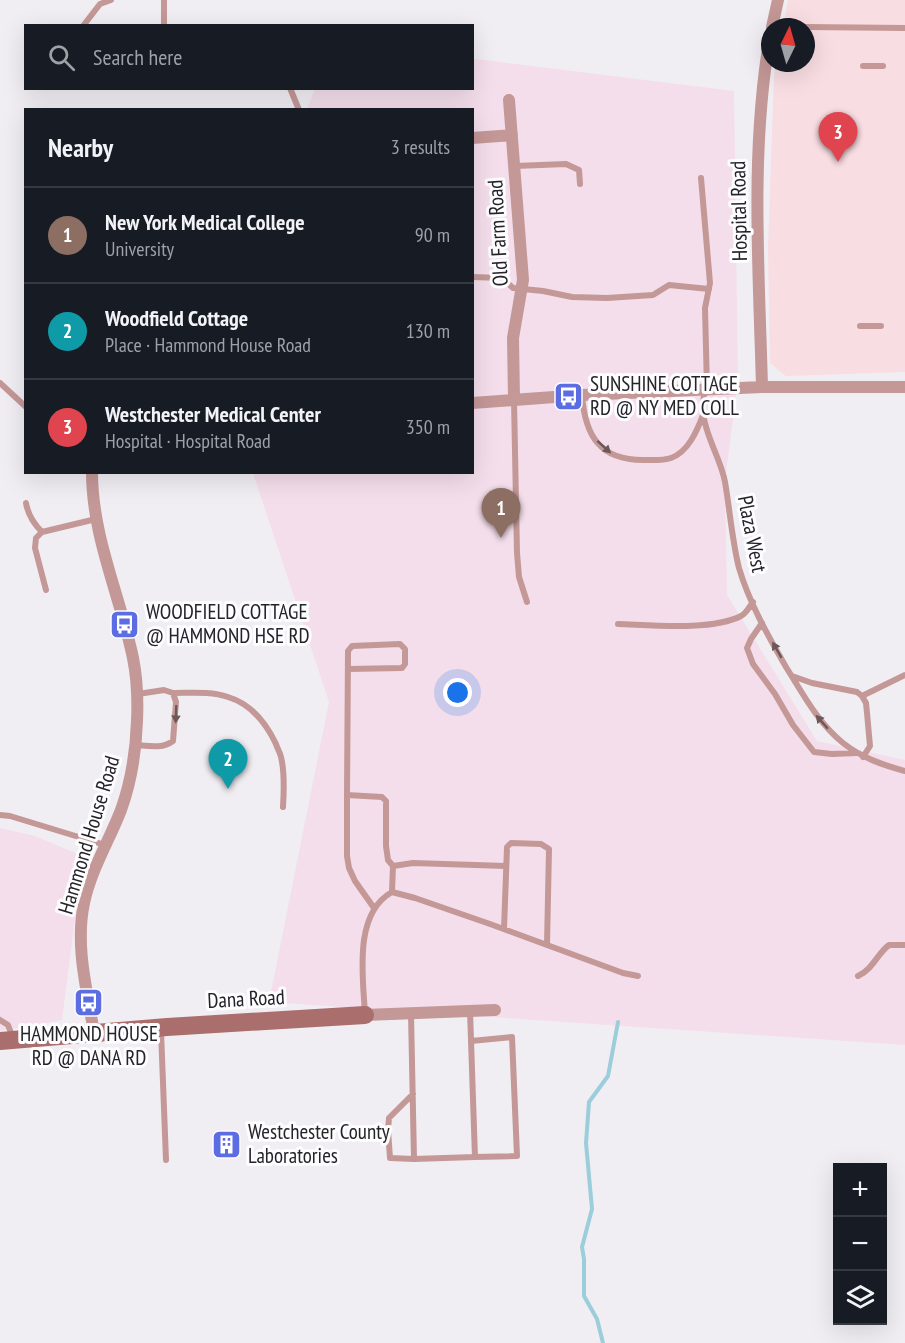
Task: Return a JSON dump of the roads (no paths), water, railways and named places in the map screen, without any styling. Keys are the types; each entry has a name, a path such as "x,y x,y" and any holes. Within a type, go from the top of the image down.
{"street":[{"path":"774,18 778,0"},
{"name":"Hospital Road","path":"762,387 757,161 764,72"},
{"name":"Old Farm Road","path":"509,100 523,280 513,338 514,399"},
{"path":"474,138 512,135"},
{"path":"474,402 762,387 905,387"},
{"name":"Hammond House Road","path":"92,474 96,519 129,642 137,694 136,745 130,776 121,809 87,893 81,928 83,972 94,1033"},
{"name":"Dana Road","path":"7,1040 161,1027 495,1010"}],"lane":[{"path":"85,24 100,4 111,0"},
{"path":"164,0 164,24"},
{"path":"815,27 905,28"},
{"path":"862,66 883,66"},
{"path":"291,90 298,108"},
{"path":"514,166 566,164 579,170 580,184"},
{"name":"Plaza West","path":"702,178 709,288 705,308 706,390 703,414 725,481 739,568 762,623 818,718 844,744 860,755 905,771"},
{"path":"474,277 502,278 511,287 572,297 607,298 653,295 669,285 709,288"},
{"path":"860,326 881,326"},
{"path":"0,383 24,405"},
{"path":"582,395 586,424 598,443 606,452 627,460 660,460 674,457 692,439 703,414"},
{"path":"514,399 517,553 519,577 527,602"},
{"path":"26,502 28,513 42,532"},
{"path":"46,590 35,548 36,538 42,532 96,519"},
{"path":"618,624 696,626 743,616 753,602"},
{"path":"762,623 747,648 753,664 775,694 793,725 814,752 860,755 870,746 866,703 862,696 857,692 812,683 792,676"},
{"path":"348,669 402,668 405,664 405,649 400,645 352,645 348,651 347,856 355,882 374,908"},
{"path":"862,696 905,675"},
{"path":"137,694 164,690 173,693 226,696 240,701 258,715 281,756 284,784 283,807"},
{"path":"136,745 158,747 167,746 173,741 176,702 173,693"},
{"path":"347,795 382,797 386,801 386,846 388,860 393,866 392,892"},
{"path":"0,814 106,845"},
{"path":"504,929 507,846 511,843 541,844 549,849 547,945"},
{"path":"393,866 413,863 506,866"},
{"path":"365,1015 362,951 374,908 382,897 392,892 504,929 623,973 638,976"},
{"path":"858,976 866,972 889,945 905,945"},
{"path":"470,1011 475,1157"},
{"path":"411,1013 414,1159"},
{"path":"0,1020 8,1025 7,1040"},
{"path":"161,1027 166,1160"},
{"path":"413,1094 389,1118 390,1158 517,1156 512,1037 471,1041"}],"waterway":[{"path":"603,1343 597,1319 584,1296 582,1247 592,1209 586,1143 589,1102 608,1076 618,1022"}],"place":[{"name":"Westchester Medical Center","path":"838,162"},
{"name":"SUNSHINE COTTAGE RD @ NY MED COLL","path":"569,396"},
{"name":"New York Medical College","path":"501,538"},
{"name":"WOODFIELD COTTAGE @ HAMMOND HSE RD","path":"125,624"},
{"name":"Woodfield Cottage","path":"228,789"},
{"name":"HAMMOND HOUSE RD @ DANA RD","path":"89,1003"},
{"name":"Westchester County Laboratories","path":"227,1144"}]}
